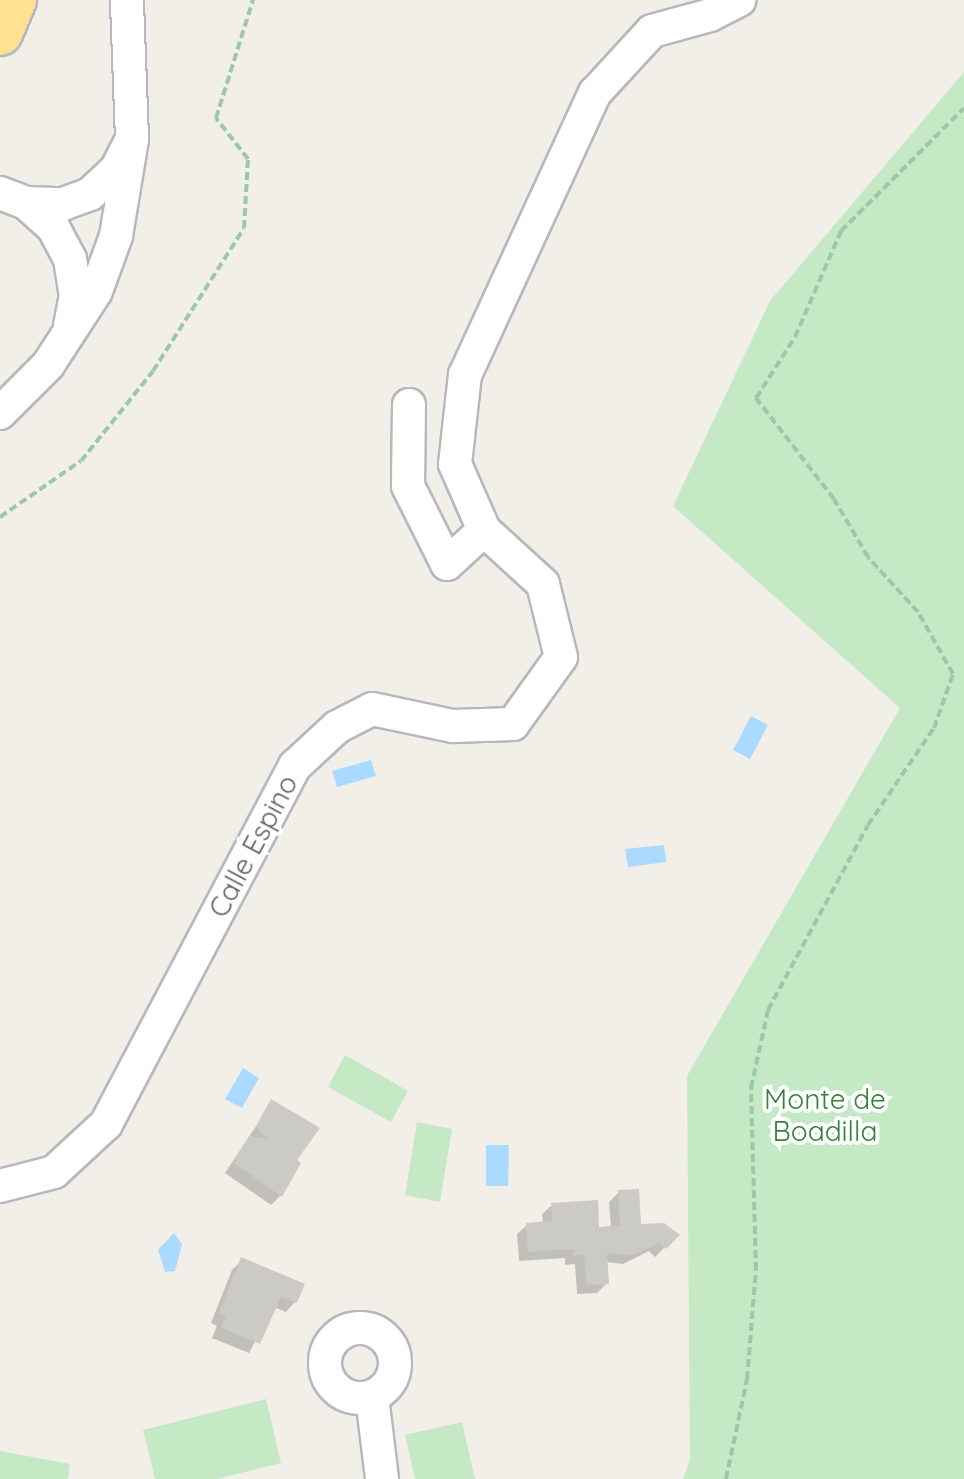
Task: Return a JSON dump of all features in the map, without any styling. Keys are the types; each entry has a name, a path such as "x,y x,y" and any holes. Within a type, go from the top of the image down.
{"highway":[{"path":"0,33 14,0"}],"street":[{"path":"0,413 48,365 96,291 116,236 132,139 127,0"},
{"name":"Calle Espino","path":"0,1186 54,1172 106,1124 295,766 337,727 372,709 453,726 513,724 561,657 543,584 484,530 455,464 465,375 595,93 652,31 710,15 739,0"},
{"path":"13,198 63,204 90,194 116,170 132,139"},
{"path":"13,198 53,227 70,259 76,295 70,330"},
{"path":"409,405 408,486 447,564 484,530"},
{"path":"372,1397 382,1479"}],"path":[{"path":"0,517 81,461 153,371 244,228 248,159 216,118 253,0"},
{"path":"726,1479 747,1379 756,1270 751,1088 768,1010 868,825 934,728 953,674 918,612 868,557 834,499 756,398 795,337 841,231 964,108"}],"green space":[{"name":"Monte de Boadilla","path":"964,72 964,1479 683,1479 690,1460 687,1076 900,708 673,506 770,301"},
{"path":"345,1055 408,1091 391,1122 328,1087"},
{"path":"417,1122 452,1129 440,1202 405,1195"},
{"path":"266,1399 281,1463 217,1479 155,1479 143,1430"},
{"path":"462,1422 475,1479 415,1479 405,1435"},
{"path":"0,1451 70,1464 68,1479 0,1479"}],"water":[{"path":"751,716 768,725 750,759 733,750"},
{"path":"371,760 376,776 337,787 332,771"},
{"path":"664,845 666,862 628,867 625,849"},
{"path":"243,1068 259,1078 242,1108 225,1099"},
{"path":"486,1145 509,1145 508,1186 486,1186"},
{"path":"174,1233 182,1244 175,1271 165,1272 158,1250"}],"building":[{"path":"271,1099 320,1128 297,1160 301,1163 282,1197 234,1163 249,1136 267,1139 256,1126"},
{"path":"639,1189 641,1224 664,1223 680,1235 666,1249 659,1243 634,1255 607,1253 609,1284 587,1285 584,1255 574,1256 574,1249 528,1252 526,1223 552,1221 551,1203 598,1200 599,1227 620,1225 618,1190"},
{"path":"241,1257 305,1284 297,1303 281,1297 260,1344 221,1328 226,1316 219,1313"}]}
